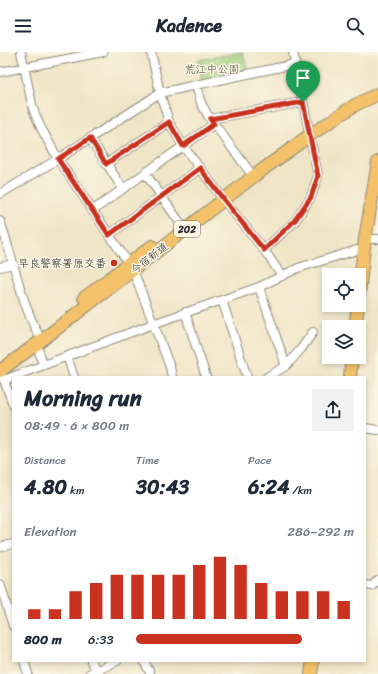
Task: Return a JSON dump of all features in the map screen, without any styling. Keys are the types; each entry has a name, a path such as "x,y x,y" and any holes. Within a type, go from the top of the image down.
{"highway":[{"name":"今宿新道","path":"0,362 38,339 222,198 250,172 349,103 378,88"},
{"name":"今宿新道","path":"130,267 181,224 254,176 309,132 355,105 378,94"},
{"path":"362,268 378,162"},
{"name":"今宿新道","path":"2,376 38,339"},
{"path":"348,376 351,364"},
{"path":"311,674 313,662"}],"street":[{"path":"21,52 33,109 41,128 58,159 130,267 170,367 172,376"},
{"path":"0,72 104,52"},
{"path":"151,52 160,93 169,122 183,146 264,250 282,276"},
{"path":"264,250 295,220 311,197 318,176 293,52"},
{"path":"0,194 58,159 160,93 296,64"},
{"path":"196,85 201,103 212,122 250,172"},
{"path":"92,211 183,146 212,122 303,102"},
{"path":"106,164 169,122"},
{"path":"90,138 123,189"},
{"path":"109,235 200,168"},
{"path":"145,173 181,224"},
{"path":"0,221 38,339 43,365"},
{"path":"12,402 2,376 35,368 185,312 259,287 298,268 357,250 378,239"},
{"path":"0,267 13,264"},
{"path":"259,287 286,366"},
{"path":"222,300 246,376"},
{"path":"185,312 206,376"},
{"path":"269,376 286,366 313,332"},
{"path":"67,356 74,376"},
{"path":"35,368 38,376"},
{"path":"366,428 378,430"},
{"path":"0,547 12,544"},
{"path":"372,587 378,580"},
{"path":"0,584 12,623"},
{"path":"24,662 28,674"},
{"path":"91,662 94,673 115,662"},
{"path":"144,662 150,673"}],"green space":[{"name":"荒江中公園","path":"242,52 249,73 202,82 198,60"}],"place":[{"name":"早良警察署原交番","path":"114,263"}],"route":[{"path":"303,102 318,176 311,197 295,220 264,250 200,168 109,235 58,159 90,138 106,164 169,122 183,146 214,124 210,119 303,102"}]}
